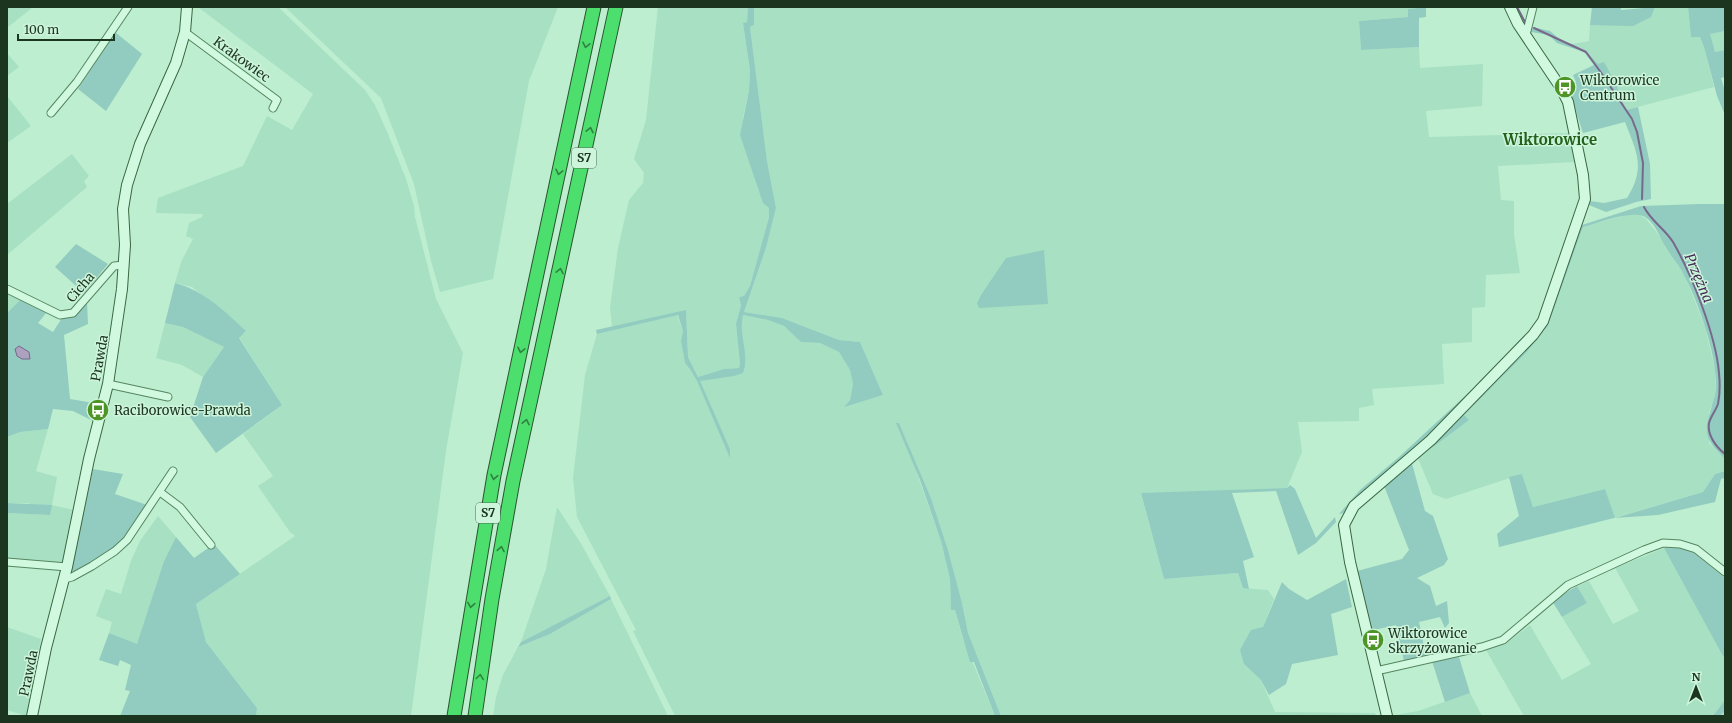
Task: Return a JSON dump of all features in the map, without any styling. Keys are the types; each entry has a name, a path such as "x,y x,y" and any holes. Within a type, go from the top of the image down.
{"highway":[{"name":"S7","path":"454,716 458,681 494,475 594,7"},
{"name":"S7","path":"475,716 492,599 513,481 616,7"}],"street":[{"path":"52,113 77,82 128,7"},
{"name":"Prawda","path":"32,716 46,648 67,567 89,459 108,384 122,288 124,265 123,209 127,185 140,144 176,63 185,32 187,7"},
{"path":"1387,716 1350,562 1344,525 1354,506 1431,440 1533,335 1543,321 1585,200 1583,175 1568,102 1558,83 1526,35 1510,7"},
{"path":"1526,35 1533,7"},
{"name":"Krakowiec","path":"185,32 277,100 273,108"},
{"name":"Cicha","path":"7,289 60,315 73,313 114,266 124,265"},
{"path":"108,384 168,397"},
{"path":"64,578 80,574 115,552 127,540 173,471"},
{"path":"160,492 180,506 211,545"},
{"path":"1376,671 1482,648 1503,640 1568,585 1644,550 1663,544 1680,544 1696,549 1725,572"},
{"path":"7,562 67,567"}],"green space":[{"path":"7,7 33,7 7,28"},
{"path":"198,7 278,7 365,90 375,105 406,179 414,206 415,217 436,299 463,353 446,451 411,716 256,716 257,708 206,642 196,604 295,536 290,532 258,486 273,476 243,434 282,405 239,337 246,332 192,287 175,283 181,262 193,239 186,236 189,223 202,217 203,214 156,213 158,198 243,166 267,116 292,130 313,94"},
{"path":"285,7 558,7 529,81 493,279 440,292 431,261 414,184 381,98"},
{"path":"658,7 748,7 747,22 743,23 750,70 749,91 743,118 751,165 759,191 769,208 769,217 750,286 744,296 739,297 741,304 736,324 740,364 739,368 724,369 698,377 688,357 686,311 612,327 610,308 618,248 629,200 643,183 644,173 634,159 646,120"},
{"path":"754,7 1425,7 1408,9 1408,17 1359,21 1361,50 1419,47 1420,68 1483,64 1482,106 1426,111 1429,137 1569,133 1574,162 1498,166 1501,200 1514,201 1514,235 1520,273 1486,275 1485,307 1472,308 1472,342 1442,344 1444,384 1372,389 1374,405 1359,408 1359,421 1298,422 1302,452 1287,488 1141,494 1164,579 1238,573 1243,588 1268,590 1274,599 1263,627 1244,664 1261,680 1275,712 1375,713 1376,716 1001,716 968,633 948,550 931,498 899,423 941,541 950,579 951,610 955,610 963,639 995,716 675,716 633,631 636,630 577,517 573,478 585,375 597,334 677,315 683,331 681,341 685,363 690,368 697,381 730,456 730,449 699,381 745,365 741,324 743,315 768,320 784,326 801,342 820,343 839,352 850,370 853,384 850,400 845,406 883,395 860,342 839,340 782,318 744,312 766,248 776,208 767,161 750,27 754,25"},
{"path":"1655,7 1688,7 1691,36 1700,37 1714,87 1626,110 1616,84 1585,50 1580,50 1573,44 1589,41 1590,25 1650,17"},
{"path":"1725,31 1725,50 1715,52 1709,34"},
{"path":"7,53 19,67 7,76"},
{"path":"7,96 31,126 7,143"},
{"path":"72,154 89,176 84,181 87,187 7,255 7,204"},
{"path":"1630,214 1640,215 1646,219 1662,239 1665,247 1685,276 1705,327 1715,369 1716,392 1709,413 1709,443 1725,459 1725,471 1715,474 1703,492 1614,518 1605,489 1533,507 1522,474 1446,499 1433,494 1417,456 1433,447 1468,420 1464,415 1525,354 1548,326 1583,227"},
{"path":"7,292 20,300 7,313"},
{"path":"165,323 183,327 224,347 203,377 182,365 156,358"},
{"path":"48,429 36,471 57,477 52,505 74,510 62,563 7,559 7,513 50,515 28,503 7,503 7,437 20,432"},
{"path":"557,507 580,542 610,596 521,642 546,569"},
{"path":"158,516 176,537 164,561 137,645 109,633 112,622 96,616 106,589 121,594 131,561 140,541"},
{"path":"1664,548 1725,658 1725,716 1524,716 1486,650 1508,642 1530,625 1562,680 1591,664 1562,617 1587,603 1577,586 1589,581 1613,624 1639,611 1615,568"},
{"path":"611,599 668,716 493,716 496,697 503,675 518,647 550,634"},
{"path":"7,627 41,639 26,716 7,710"},
{"path":"1470,693 1482,716 1390,716 1418,711"}],"shaded area":[{"path":"748,7 754,7 754,25 750,27 767,161 776,208 766,248 744,312 782,318 839,340 860,342 883,395 844,407 850,400 853,384 850,370 839,352 820,343 801,342 784,326 768,320 743,315 742,329 745,351 745,366 743,373 734,376 700,381 730,449 730,458 697,381 685,363 681,341 683,331 678,315 597,334 596,330 686,310 688,357 698,377 724,369 739,368 740,364 736,324 741,305 739,297 744,296 750,286 769,217 769,208 763,203 740,135 749,91 750,70 743,23 747,22"},
{"path":"1426,7 1426,17 1419,18 1419,47 1361,50 1359,21 1408,17 1408,9"},
{"path":"1592,7 1621,7 1621,10 1655,7 1651,17 1633,26 1590,25"},
{"path":"1688,7 1725,7 1725,31 1710,34 1715,52 1725,50 1725,77 1721,78 1725,91 1725,115 1717,96 1700,37 1691,37"},
{"path":"1532,27 1550,31 1564,43 1573,44 1580,50 1585,50 1598,64 1604,62 1616,84 1626,110 1638,107 1650,164 1651,199 1636,202 1606,212 1589,205 1590,201 1604,203 1627,198 1633,187 1638,169 1636,152 1625,122 1583,133 1570,93 1566,88 1576,82 1573,75 1594,65 1584,52 1557,43 1549,35 1531,32"},
{"path":"115,32 142,54 106,111 78,89"},
{"path":"1725,204 1725,459 1710,442 1707,431 1707,425 1716,391 1716,378 1711,349 1702,317 1683,273 1667,250 1658,232 1648,219 1639,215 1625,215 1583,227 1548,326 1525,354 1464,415 1469,420 1433,447 1417,456 1536,337 1579,226 1641,206"},
{"path":"76,244 108,264 84,293 55,267"},
{"path":"1044,250 1048,304 979,308 977,303 981,295 1006,258"},
{"path":"175,283 196,291 214,302 246,331 239,338 282,405 216,453 190,417 203,377 224,347 183,327 165,323"},
{"path":"20,300 46,313 38,323 53,332 62,318 87,302 88,324 64,335 70,399 100,404 95,422 73,411 53,409 48,429 20,432 7,437 7,313"},
{"path":"19,346 29,352 30,359 22,359 17,356 15,349"},
{"path":"1478,384 1480,385 1424,441 1362,493 1344,513 1339,514 1360,490 1399,457"},
{"path":"896,423 899,423 931,498 948,550 968,633 1001,716 995,716 974,662 970,662 955,610 951,610 950,579 941,541 920,480"},
{"path":"1411,460 1425,511 1433,516 1448,559 1444,565 1417,578 1430,586 1436,606 1447,601 1449,623 1445,628 1440,617 1419,622 1426,656 1404,661 1396,625 1370,631 1357,571 1402,559 1409,550 1383,483"},
{"path":"93,469 123,474 115,494 147,505 127,535 111,552 77,572 71,571"},
{"path":"1725,471 1725,478 1721,479 1715,502 1658,515 1615,518 1703,492 1715,474"},
{"path":"1522,474 1533,507 1605,489 1615,518 1499,547 1497,534 1519,516 1509,477"},
{"path":"1290,485 1295,489 1316,538 1335,517 1336,522 1316,543 1298,555 1276,491 1232,493 1254,557 1243,561 1249,589 1243,588 1238,573 1164,579 1141,493 1287,488"},
{"path":"7,503 52,505 50,515 7,513"},
{"path":"176,537 194,558 214,544 240,574 196,604 206,642 257,708 256,716 120,716 130,691 125,690 131,665 120,660 118,666 99,660 109,633 137,644 164,561"},
{"path":"1675,546 1694,553 1725,578 1725,655 1723,656 1664,548"},
{"path":"1346,579 1352,607 1331,614 1338,655 1292,664 1286,684 1269,695 1261,680 1244,664 1240,650 1251,630 1263,627 1282,582 1289,589 1307,600"},
{"path":"1577,586 1587,603 1562,617 1552,601"},
{"path":"610,596 611,599 550,634 518,647 521,642"},
{"path":"1459,657 1470,693 1445,702 1432,661"},
{"path":"1725,700 1725,711 1719,716 1713,716"}],"waterway":[{"name":"Przężna","path":"1517,7 1526,24"},
{"name":"Przężna","path":"1534,28 1586,52 1632,119 1637,132 1643,163 1642,199"},
{"name":"Przężna","path":"1644,207 1650,217 1673,242 1688,271 1708,324 1717,358 1720,385 1718,404 1709,423 1709,432 1718,448 1725,454"}],"place":[{"name":"Wiktorowice Centrum","path":"1565,87"},
{"name":"Raciborowice-Prawda","path":"98,410"},
{"name":"Wiktorowice Skrzyżowanie","path":"1373,640"}],"district":[{"name":"Wiktorowice","path":"1550,140"}]}
